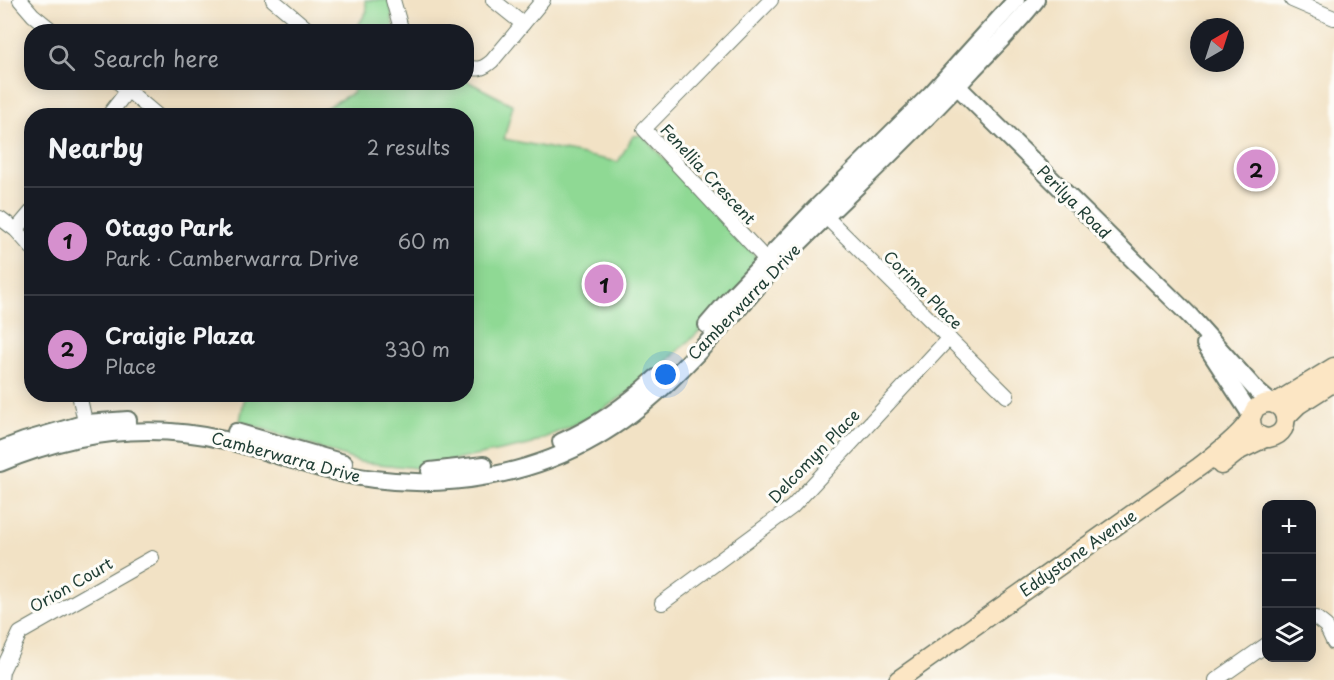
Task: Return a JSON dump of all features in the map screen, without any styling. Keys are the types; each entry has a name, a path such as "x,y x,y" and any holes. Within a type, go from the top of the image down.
{"main road":[{"path":"1277,408 1334,367"},
{"path":"1277,408 1284,429 1279,434 1265,438 1260,436 1253,429 1251,417 1259,405 1277,408 1298,405 1334,382"},
{"name":"Eddystone Avenue","path":"898,680 1199,467 1229,443 1251,417"},
{"name":"Eddystone Avenue","path":"919,680 1240,450 1265,438"}],"street":[{"path":"20,0 44,24"},
{"path":"273,0 302,24"},
{"path":"393,0 400,24"},
{"path":"493,0 523,24"},
{"path":"474,68 484,68 492,61 543,0"},
{"name":"Fenellia Crescent","path":"770,264 644,129 771,0"},
{"name":"Camberwarra Drive","path":"952,82 1016,0"},
{"name":"Camberwarra Drive","path":"0,450 24,441 152,420 224,429 356,466 391,470 424,472 498,463 548,448 571,438 630,400 654,380 717,316 732,296 770,264 821,213 877,149 952,82 1036,0"},
{"path":"1292,0 1334,18"},
{"name":"Perilya Road","path":"952,82 1184,310 1257,391 1277,408"},
{"path":"112,108 121,90"},
{"path":"128,90 149,108"},
{"name":"Corima Place","path":"821,213 1007,396"},
{"path":"0,218 24,239"},
{"path":"16,230 24,220"},
{"name":"Perilya Road","path":"1200,329 1206,348 1251,417"},
{"name":"Delcomyn Place","path":"662,603 792,507 948,338"},
{"path":"81,402 87,430"},
{"name":"Camberwarra Drive","path":"0,464 87,430"},
{"name":"Orion Court","path":"2,680 2,671 20,633 152,558"},
{"path":"1316,618 1326,626 1334,643"},
{"path":"1216,680 1262,648"}],"green space":[{"path":"365,0 390,0 393,24 359,24 367,11"},
{"path":"474,85 513,105 504,139 618,162 633,136 642,135 762,263 716,316 643,383 593,416 529,445 416,468 360,462 240,421 244,402 474,402 474,108 325,108 354,92 353,90 474,90"}],"place":[{"name":"Craigie Plaza","path":"1256,169"},
{"name":"Otago Park","path":"604,284"}]}
